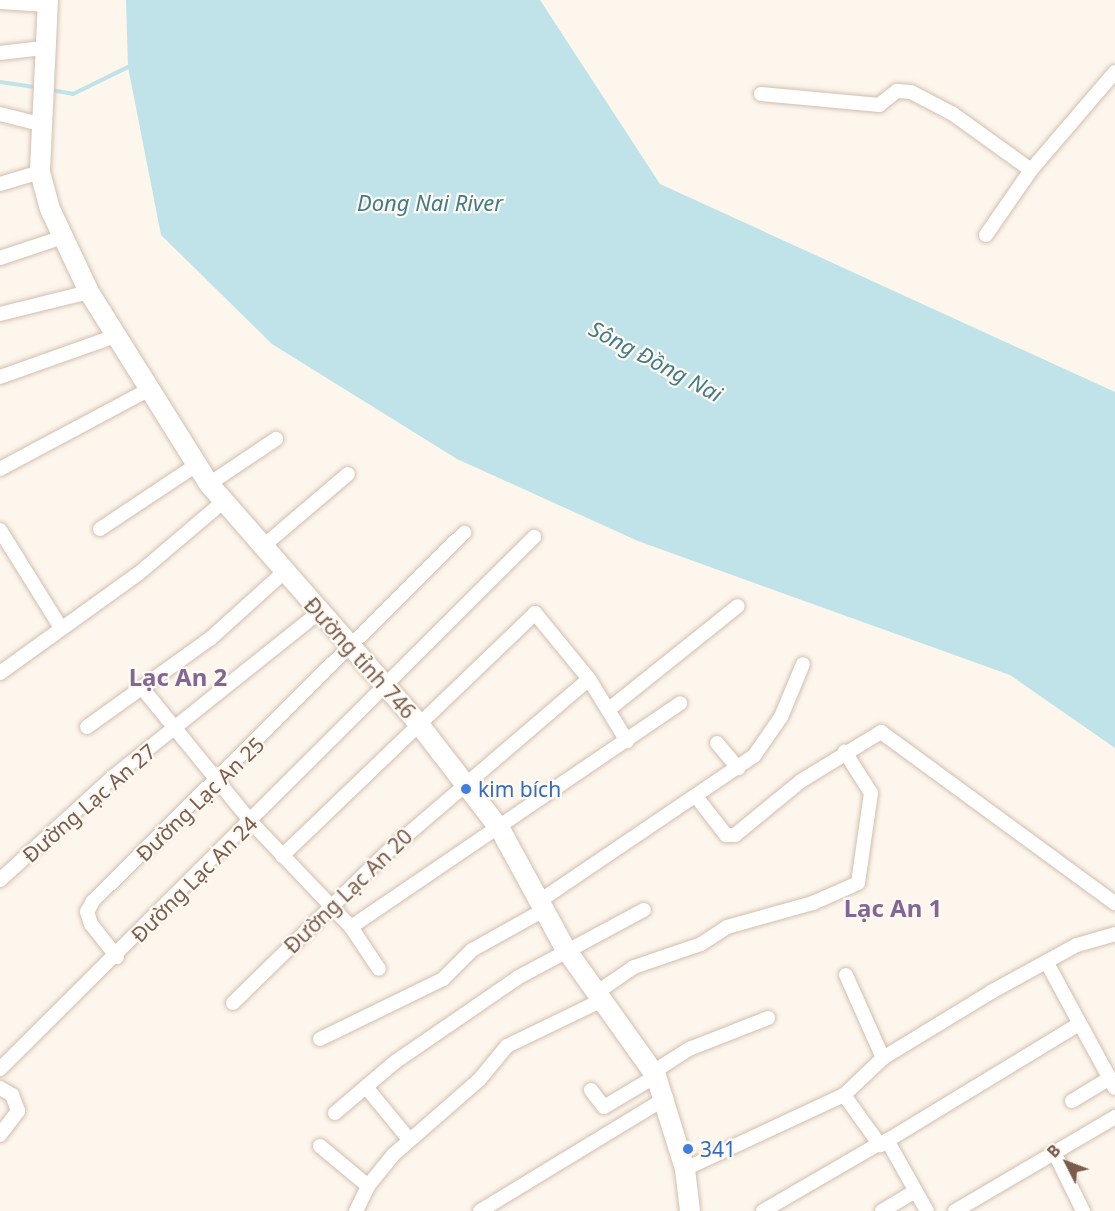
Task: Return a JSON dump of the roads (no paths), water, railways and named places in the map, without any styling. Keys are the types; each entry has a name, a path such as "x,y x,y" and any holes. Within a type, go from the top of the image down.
{"main road":[{"path":"43,54 47,2"},
{"name":"Đường tỉnh 746","path":"43,54 40,172 63,237 89,292 195,466 261,548 418,723 500,829 565,948 655,1074 666,1098 685,1168 690,1211"}],"street":[{"path":"0,2 47,2"},
{"path":"0,52 43,54"},
{"path":"986,235 1031,170 1115,72"},
{"path":"761,94 879,105 897,92 910,92 953,114 1031,170"},
{"path":"0,114 40,115"},
{"path":"0,184 40,172"},
{"path":"0,258 63,237"},
{"path":"0,314 89,292"},
{"path":"0,377 115,336"},
{"path":"0,469 150,389"},
{"path":"209,484 276,439"},
{"path":"100,529 195,466"},
{"path":"261,548 348,474"},
{"path":"0,673 138,574 224,501"},
{"path":"0,530 61,628"},
{"name":"Đường Lạc An 25","path":"117,957 91,924 87,912 93,901 218,783 350,646 464,533"},
{"name":"Đường Lạc An 24","path":"0,1069 117,957 534,537"},
{"path":"87,727 211,638 284,573"},
{"path":"608,710 738,606"},
{"name":"Đường Lạc An 27","path":"0,880 114,776 318,613"},
{"path":"282,856 535,613 590,679 627,741"},
{"path":"320,1039 426,989 472,950 698,799 738,768 769,738 803,664"},
{"name":"Đường Lạc An 20","path":"233,1003 330,907 465,781 590,679"},
{"path":"143,689 251,822 351,927 379,969"},
{"path":"351,927 500,829 680,703"},
{"path":"698,799 724,833 735,835 845,752 883,732 1115,903"},
{"path":"717,743 738,768"},
{"path":"356,1211 368,1186 408,1138 473,1086 507,1046 599,996 634,968 701,944 727,927 813,903 858,883 871,793 845,752"},
{"path":"335,1113 395,1062 565,948 644,910"},
{"path":"685,1168 844,1095 883,1058 1077,945 1115,934"},
{"path":"1047,963 1113,1083 1072,1101"},
{"path":"846,975 883,1058"},
{"path":"591,1090 604,1107 655,1074 688,1049 768,1018"},
{"path":"763,1211 882,1143 1079,1024"},
{"path":"366,1087 408,1138"},
{"path":"0,1088 12,1095 18,1111 0,1135"},
{"path":"844,1095 882,1143 927,1211"},
{"path":"480,1211 666,1098"},
{"path":"955,1211 1115,1117"},
{"path":"321,1146 368,1186"},
{"path":"1055,1154 1083,1211"},
{"path":"882,1211 915,1191"}],"water":[{"name":"Dong Nai River","path":"126,0 540,0 660,184 1115,392 1115,748 1010,675 638,541 457,459 272,344 161,235 128,67"}],"waterway":[{"path":"51,90 73,94 128,67"},
{"path":"0,82 37,87"}],"place":[{"name":"kim bích","path":"466,789"},
{"name":"341","path":"688,1149"}],"district":[{"name":"Lạc An 2","path":"178,677"},
{"name":"Lạc An 1","path":"893,908"}],"water label":[{"name":"Sông Đồng Nai","path":"656,361"}]}
